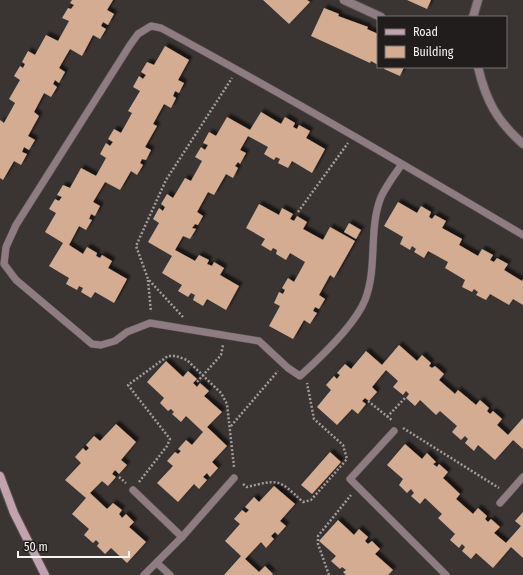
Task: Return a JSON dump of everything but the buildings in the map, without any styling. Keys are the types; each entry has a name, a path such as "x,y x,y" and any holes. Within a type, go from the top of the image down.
{"main road":[{"path":"0,476 14,513 45,575"}],"street":[{"path":"344,0 379,16"},
{"path":"473,16 478,0"},
{"path":"478,68 486,97 505,128 523,144"}],"lane":[{"path":"402,164 381,197 376,217 372,276 365,300 350,324 300,376 283,364 259,341 150,323 127,332 115,341 101,345 92,344 16,280 4,264 2,256 16,225 108,78 130,45 144,29 151,26 161,28 237,70 402,164 523,235"},
{"path":"394,431 350,479 446,575"},
{"path":"500,503 523,477"},
{"path":"144,575 182,537 234,478"},
{"path":"133,490 182,537"},
{"path":"157,563 170,575"}],"path":[{"path":"150,323 151,307 148,279 136,246 166,180 237,70"},
{"path":"298,212 353,136"},
{"path":"148,279 195,330"},
{"path":"197,382 221,355 225,335"},
{"path":"119,477 133,490 167,446 170,438 128,384 168,356 176,356 187,360 203,374 228,404 231,426 234,478 247,487 274,481 284,484 303,502 311,500 347,459 343,445 314,419 304,372"},
{"path":"231,426 283,364"},
{"path":"387,417 405,398"},
{"path":"368,402 387,417 508,494"},
{"path":"329,575 318,544 318,536 342,503 358,487"}]}
